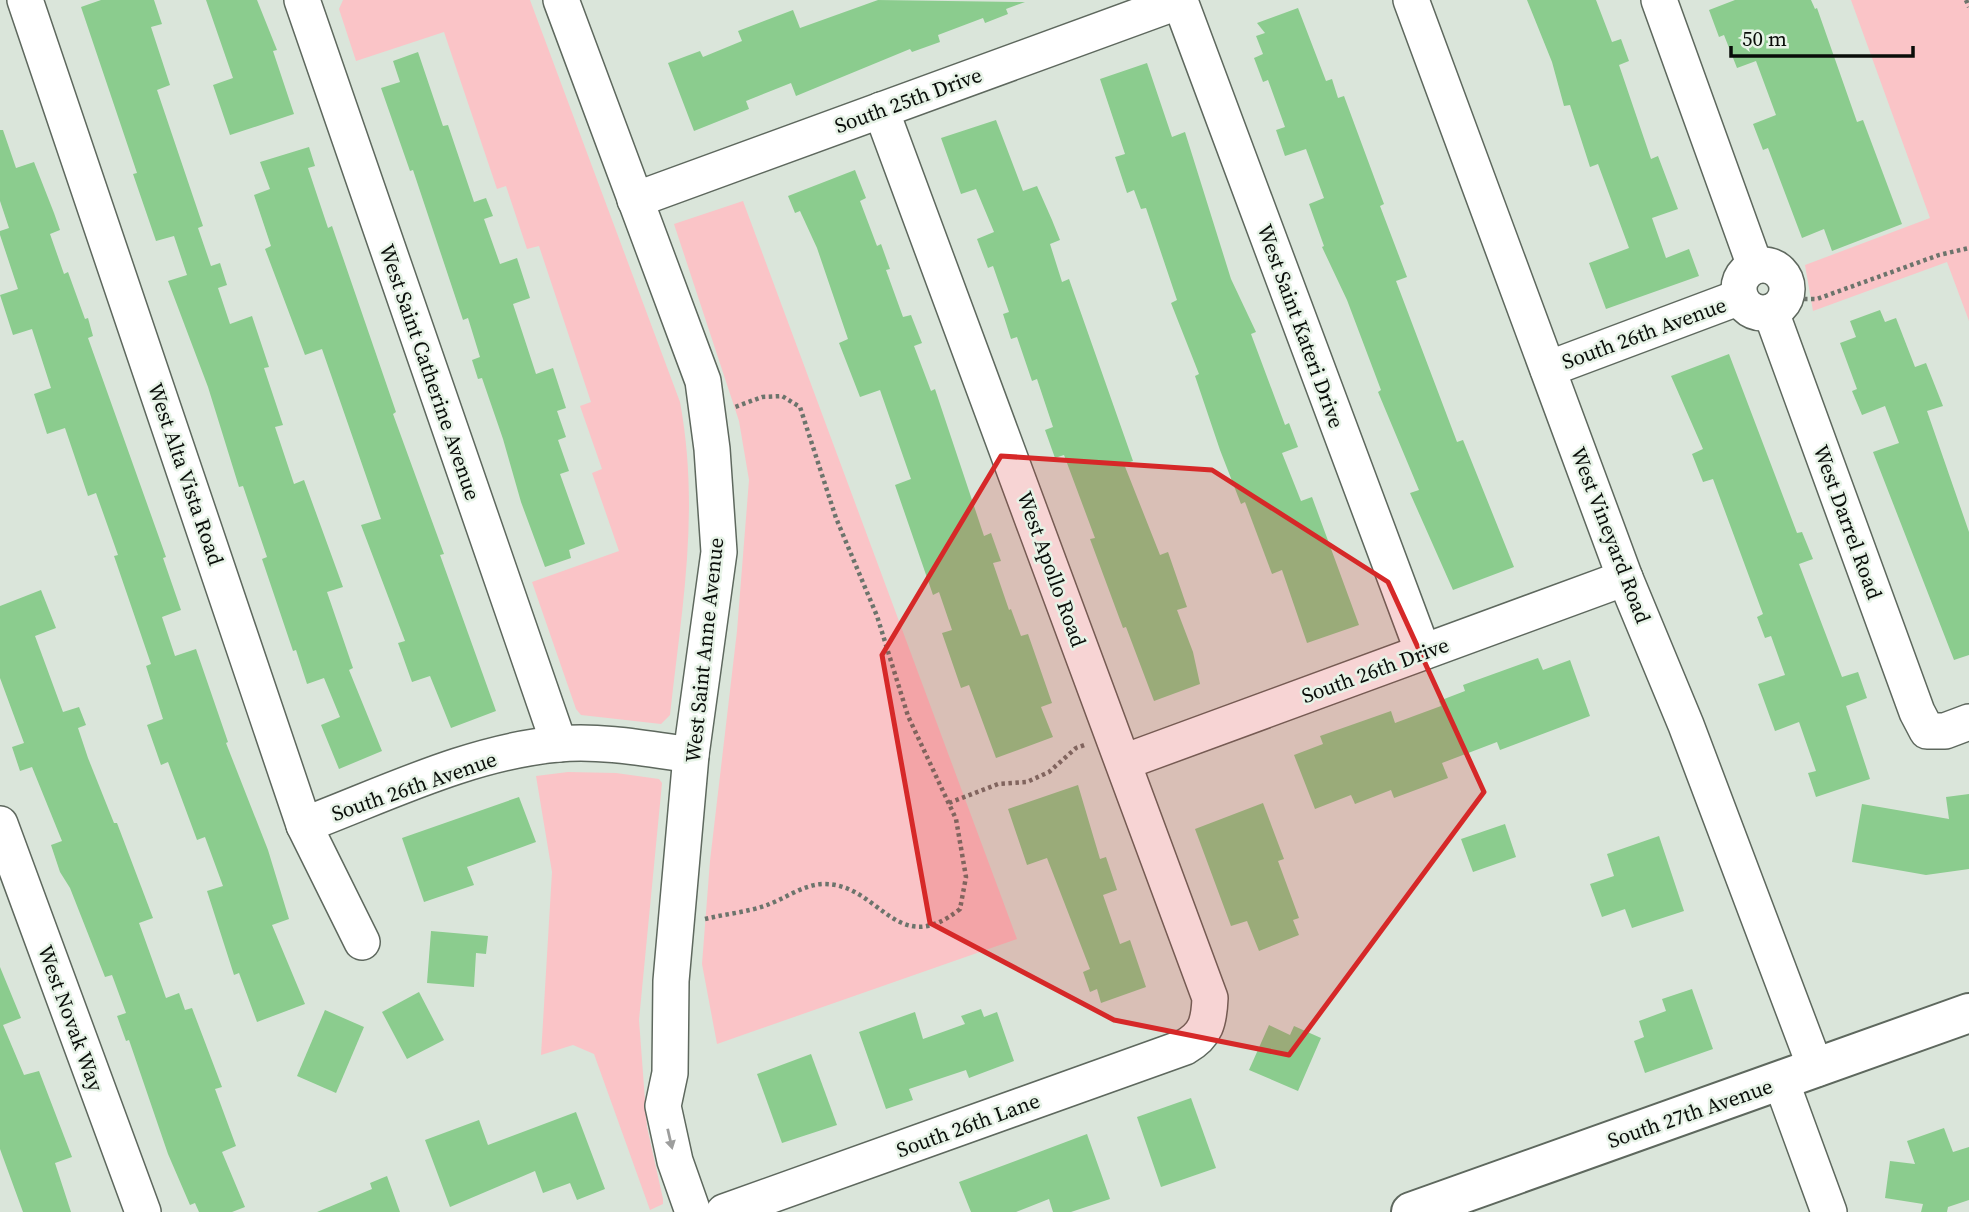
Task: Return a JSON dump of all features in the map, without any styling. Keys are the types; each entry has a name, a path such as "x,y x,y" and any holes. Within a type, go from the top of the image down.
{"main road":[{"name":"South 27th Avenue","path":"1411,1212 1969,1013"}],"street":[{"name":"West Saint Catherine Avenue","path":"302,0 559,744"},
{"name":"West Saint Anne Avenue","path":"561,0 703,381 708,417 719,552 691,755 671,981 670,1073 663,1106 675,1161 693,1212"},
{"name":"West Vineyard Road","path":"1411,0 1625,578 1686,725 1798,1075 1829,1212"},
{"path":"1659,0 1755,266 1746,272 1741,281 1740,297 1751,310 1779,305"},
{"name":"South 25th Drive","path":"635,200 1180,1"},
{"name":"West Saint Kateri Drive","path":"1180,1 1423,652"},
{"name":"West Alta Vista Road","path":"18,9 304,825 362,942"},
{"name":"West Apollo Road","path":"881,110 1210,998 1206,1030"},
{"name":"West Darrel Road","path":"1755,266 1766,265 1784,276 1779,305 1917,712 1927,731 1945,731 1969,722"},
{"name":"South 26th Avenue","path":"1548,369 1740,297"},
{"name":"South 26th Drive","path":"1119,749 1423,652 1625,578"},
{"name":"South 26th Avenue","path":"304,825 475,760 559,744 615,745 691,755"},
{"name":"West Novak Way","path":"0,824 143,1212"},
{"name":"South 26th Lane","path":"724,1212 1185,1047 1198,1040 1206,1030"},
{"name":"West Saint Anne Avenue","path":"670,1073 687,1103 697,1152 717,1212"}],"path":[{"path":"1966,0 1969,7"},
{"path":"1779,305 1817,299 1939,255 1969,248"},
{"path":"677,927 739,909 765,906 822,884 850,890 895,922 919,928 943,923 960,909 966,877 956,819 908,716 877,616 836,518 800,407 782,396 762,397 708,417"},
{"path":"949,803 998,784 1027,782 1049,772 1076,748 1119,749"}],"highlighted area":[{"path":"1001,456 1212,470 1388,582 1484,792 1289,1055 1114,1020 930,923 882,655"}],"shaded area":[{"path":"343,0 530,0 680,402 689,481 687,558 670,715 661,724 581,715 576,709 532,582 619,551 592,473 602,469 580,406 591,402 539,246 527,249 506,186 497,189 444,32 356,61 339,9"},
{"path":"1851,0 1969,0 1969,321 1947,262 1813,311 1805,265 1930,218"},
{"path":"743,201 1017,939 717,1044 702,964 710,861 737,631 749,480 739,421 674,224"},
{"path":"568,772 616,773 659,779 662,783 639,1020 647,1127 663,1199 663,1204 650,1210 594,1054 573,1045 541,1055 552,872 536,776"}],"building":[{"path":"101,0 154,0 162,24 151,27 170,85 157,90 203,226 198,228 211,266 220,263 227,285 218,288 230,324 252,316 269,367 264,368 283,425 275,427 294,484 304,480 343,587 327,592 353,668 349,670 382,751 339,769 321,725 340,717 324,678 307,684 296,650 293,651 262,559 267,557 243,486 239,487 208,387 168,281 187,275 174,236 156,241 133,174 137,173 81,7"},
{"path":"206,0 257,0 277,50 273,51 294,114 230,135 213,85 233,78"},
{"path":"878,0 1025,2 1006,9 1008,14 985,23 983,18 938,35 940,42 912,52 910,49 796,96 791,83 746,101 749,109 694,131 668,63 700,51 703,57 742,41 738,31 793,10 800,28"},
{"path":"1527,0 1596,0 1612,42 1621,39 1629,61 1619,65 1651,159 1658,156 1678,209 1652,218 1666,258 1689,249 1699,276 1606,309 1589,263 1629,248 1598,164 1590,167 1570,105 1564,106 1552,62"},
{"path":"1735,0 1811,0 1815,9 1817,8 1857,122 1863,120 1902,224 1832,251 1824,229 1802,238 1768,148 1763,150 1753,124 1776,115 1756,61 1737,68 1724,35 1719,37 1709,10"},
{"path":"1298,8 1326,81 1332,79 1338,98 1344,96 1384,204 1380,206 1407,277 1396,281 1457,442 1463,440 1514,567 1453,590 1410,493 1419,490 1378,392 1381,390 1347,300 1322,247 1324,246 1309,204 1324,198 1306,149 1285,156 1276,130 1285,127 1268,80 1263,82 1254,58 1263,54 1256,36 1265,33 1257,23"},
{"path":"418,52 443,126 448,125 474,202 486,198 493,216 484,219 500,264 517,258 530,298 513,304 536,374 553,368 566,408 557,411 566,437 558,440 569,471 560,474 585,544 569,550 571,558 545,567 521,502 482,378 478,379 472,360 480,357 468,318 463,320 413,170 410,171 381,88 400,82 393,61"},
{"path":"1147,63 1172,137 1185,132 1231,279 1256,332 1251,334 1285,425 1289,423 1298,447 1282,453 1301,501 1312,497 1359,625 1307,643 1282,570 1272,574 1245,502 1241,504 1195,376 1199,374 1171,303 1177,300 1146,208 1141,209 1134,190 1127,193 1115,157 1125,154 1100,79"},
{"path":"996,120 1023,191 1037,186 1060,240 1050,244 1062,282 1069,279 1133,461 1124,464 1160,555 1168,552 1187,607 1177,610 1193,652 1200,684 1154,701 1090,539 1095,538 1064,455 1055,458 1045,430 1053,427 1037,379 1032,381 1017,337 1011,339 1003,314 1009,312 993,266 988,268 977,239 994,232 976,189 961,194 941,138"},
{"path":"0,130 3,130 16,168 34,162 54,213 60,230 50,234 64,274 68,272 85,319 88,318 93,336 88,338 166,557 163,558 181,610 162,617 175,656 196,649 228,742 226,743 268,850 289,919 272,925 305,1004 257,1022 239,973 234,975 207,891 223,886 205,837 197,840 168,762 161,765 147,725 163,719 146,666 151,664 114,556 118,555 96,493 88,496 65,428 47,434 34,394 51,388 32,329 13,335 0,295 18,289 0,235 0,231 9,228 0,201"},
{"path":"309,147 315,166 308,168 328,228 332,226 396,412 393,414 444,554 440,555 496,711 451,728 430,676 412,682 398,643 405,641 361,525 381,519 322,349 305,355 265,249 271,246 254,195 270,189 260,162"},
{"path":"855,170 866,198 860,201 877,246 881,244 890,269 886,270 903,317 911,315 922,343 914,346 931,391 935,389 984,536 991,533 1001,561 993,563 1009,610 1011,609 1021,636 1028,634 1052,703 1041,707 1053,737 996,758 969,685 961,688 942,633 952,630 939,592 933,595 895,485 911,479 880,390 860,397 839,343 848,339 817,248 800,211 795,213 788,196"},
{"path":"1880,310 1885,322 1896,318 1915,367 1926,363 1943,406 1927,411 1969,532 1969,655 1954,660 1873,452 1899,443 1885,406 1862,415 1852,391 1857,389 1840,343 1856,337 1850,321"},
{"path":"1729,354 1797,533 1802,532 1813,559 1799,564 1842,677 1858,672 1867,698 1846,706 1870,779 1816,797 1808,773 1816,771 1799,722 1775,731 1758,684 1785,675 1771,636 1765,638 1757,617 1763,614 1713,479 1703,482 1692,454 1703,449 1671,376"},
{"path":"41,590 56,628 35,636 63,712 79,707 86,725 78,728 88,758 114,823 117,823 153,918 139,923 166,998 179,993 185,1010 192,1008 222,1087 215,1089 236,1146 222,1152 245,1207 232,1212 199,1212 195,1203 190,1205 168,1154 129,1040 126,1041 117,1016 126,1013 112,975 105,977 70,888 60,872 51,845 62,841 32,767 20,771 12,747 24,743 0,678 0,606"},
{"path":"1538,658 1543,670 1570,660 1590,716 1500,750 1497,742 1442,763 1448,778 1394,798 1391,790 1355,804 1351,795 1315,809 1294,755 1323,744 1320,736 1391,711 1395,723 1441,706 1439,701 1465,691 1463,685"},
{"path":"1078,785 1100,859 1106,857 1117,890 1103,895 1120,944 1130,940 1146,987 1101,1003 1097,989 1090,992 1083,972 1090,969 1047,858 1027,865 1008,809"},
{"path":"1969,794 1969,869 1926,875 1852,862 1862,804 1949,819 1946,797"},
{"path":"519,797 536,842 467,867 474,885 424,902 402,838"},
{"path":"1263,803 1284,859 1278,861 1299,918 1293,920 1299,935 1259,951 1247,921 1231,926 1195,829"},
{"path":"1505,824 1516,857 1473,872 1461,839"},
{"path":"1659,836 1684,911 1632,928 1625,909 1602,917 1590,884 1614,876 1607,854"},
{"path":"431,931 488,936 486,954 476,953 474,987 427,983"},
{"path":"0,967 21,1018 3,1025 24,1075 39,1071 72,1157 55,1163 71,1212 23,1212 0,1149"},
{"path":"1692,989 1713,1049 1645,1073 1634,1041 1644,1037 1639,1021 1666,1011 1662,999"},
{"path":"419,992 444,1040 407,1059 382,1012"},
{"path":"981,1009 984,1017 997,1012 1014,1061 969,1078 966,1070 909,1089 913,1100 886,1109 859,1032 915,1012 923,1039 965,1024 961,1016"},
{"path":"325,1010 364,1027 336,1093 297,1076"},
{"path":"1269,1025 1290,1035 1294,1026 1321,1038 1298,1091 1249,1070"},
{"path":"811,1054 837,1125 782,1143 757,1074"},
{"path":"1191,1098 1216,1168 1161,1187 1137,1117"},
{"path":"576,1112 605,1189 577,1200 570,1183 543,1193 535,1171 450,1207 425,1140 479,1120 488,1145"},
{"path":"1944,1128 1953,1152 1969,1147 1969,1200 1948,1207 1947,1212 1921,1212 1923,1204 1885,1198 1890,1161 1915,1164 1907,1141"},
{"path":"1087,1134 1110,1199 1071,1212 1053,1212 1049,1199 1016,1212 971,1212 959,1182"},
{"path":"387,1176 400,1212 317,1212 372,1189 370,1183"}]}
